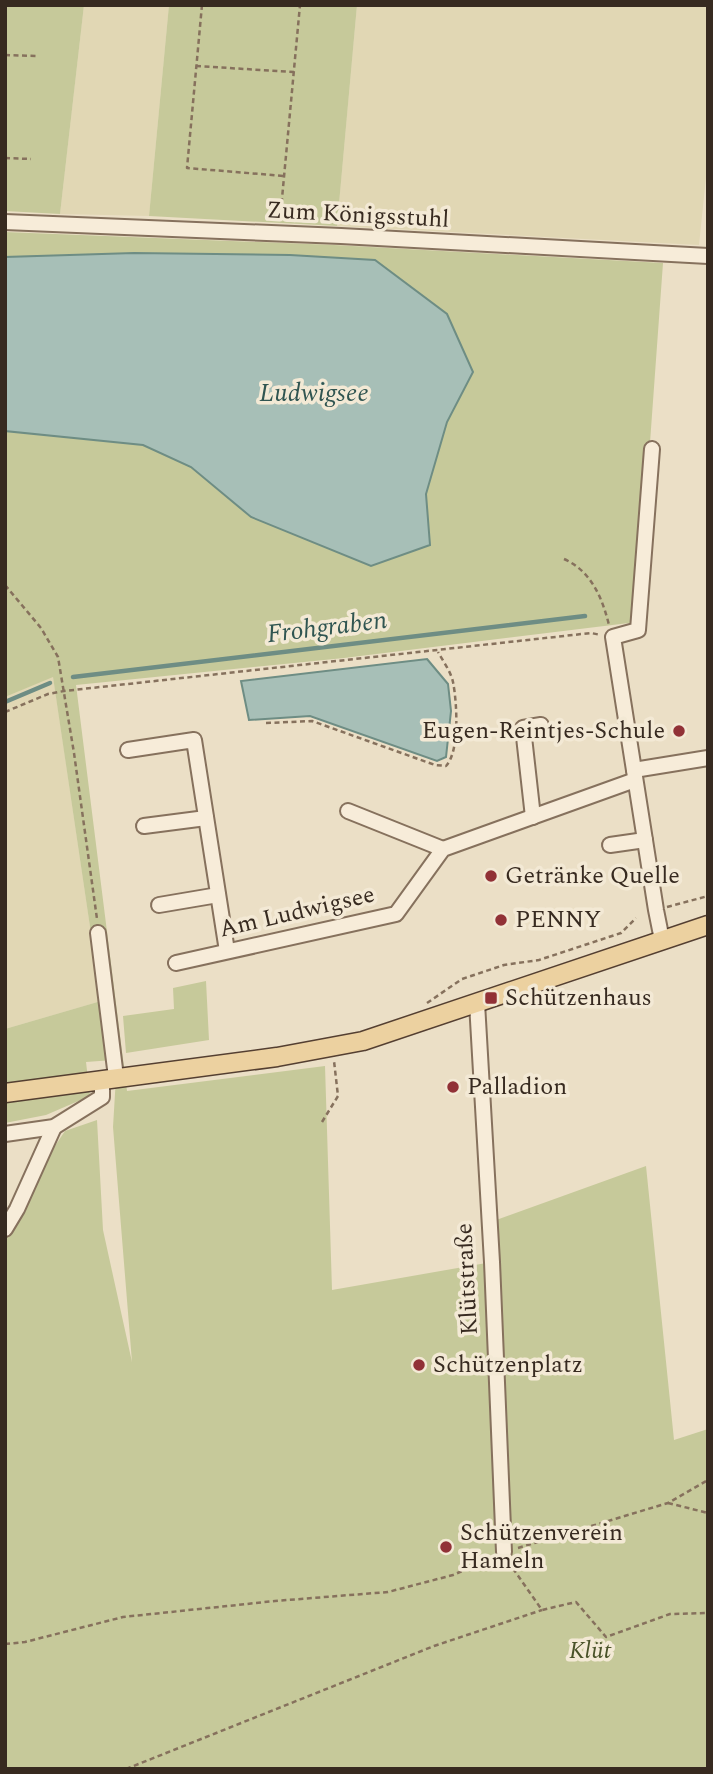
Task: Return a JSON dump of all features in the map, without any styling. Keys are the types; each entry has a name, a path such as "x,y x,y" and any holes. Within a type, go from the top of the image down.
{"main road":[{"path":"5,1093 277,1057 332,1047 399,1030 708,925"}],"street":[{"name":"Zum Königsstuhl","path":"5,222 278,233 708,256"},
{"path":"652,449 638,630 613,637 662,940"},
{"path":"533,817 523,728 541,725"},
{"path":"128,750 194,740 227,951"},
{"path":"348,811 443,849 533,817 635,775 708,758"},
{"path":"145,826 206,818"},
{"path":"610,845 645,840"},
{"name":"Am Ludwigsee","path":"176,963 396,914 443,849"},
{"path":"159,905 218,895"},
{"path":"5,1134 54,1127 102,1097 109,1078 98,933"},
{"name":"Klütstraße","path":"477,1003 492,1262 503,1558"},
{"path":"5,1229 17,1209 54,1127"}],"path":[{"path":"202,5 187,168 284,176"},
{"path":"278,233 300,5"},
{"path":"5,55 37,57"},
{"path":"196,66 294,72"},
{"path":"5,158 31,159"},
{"path":"5,712 48,694 64,691 438,652 591,633 613,637 596,586 577,565 564,559"},
{"path":"5,585 41,628 58,657 98,933"},
{"path":"266,723 312,721 435,765 446,766 451,760 456,723 453,680 438,652"},
{"path":"667,907 708,896"},
{"path":"424,1005 462,979 504,965 539,960 621,933 636,918"},
{"path":"322,1122 338,1096 332,1047"},
{"path":"5,1644 25,1642 123,1617 388,1592 453,1575 668,1503 708,1480"},
{"path":"668,1503 708,1513"},
{"path":"503,1558 542,1610"},
{"path":"126,1769 434,1646 542,1610 576,1602 606,1637 670,1614 708,1613"}],"shaded area":[{"path":"84,5 169,5 149,216 60,214"},
{"path":"357,5 708,5 708,158 699,245 337,226"},
{"path":"53,676 101,1001 5,1029 5,697"}],"green space":[{"path":"5,5 84,5 60,214 5,211"},
{"path":"169,5 357,5 337,226 149,216"},
{"name":"Klüt","path":"5,232 334,245 663,263 637,622 344,658 76,685 127,1091 325,1066 332,1290 492,1262 488,1223 646,1166 674,1440 708,1429 708,1769 5,1769 5,1220 65,1131 97,1120 103,1230 132,1362 113,1127 116,1077 113,1060 86,1062 90,1096 46,1115 5,1123 5,1029 101,1001 53,677 5,697 5,431 143,445 191,467 251,517 430,545 426,494 447,422 473,372 375,260 290,255 134,253 5,257"},
{"path":"206,981 209,1040 126,1053 123,1016 174,1009 173,988"}],"water":[{"name":"Ludwigsee","path":"134,253 290,255 375,260 447,314 473,372 447,422 426,494 430,545 371,566 251,517 191,467 143,445 5,431 5,257"},
{"path":"427,659 448,684 451,711 446,757 437,761 310,716 249,720 241,681"}],"waterway":[{"name":"Frohgraben","path":"73,677 585,616"},
{"name":"Frohgraben","path":"5,702 50,683"}],"place":[{"name":"Eugen-Reintjes-Schule","path":"679,731"},
{"name":"Getränke Quelle","path":"491,876"},
{"name":"PENNY","path":"501,920"},
{"name":"Schützenhaus","path":"491,998"},
{"name":"Palladion","path":"453,1087"},
{"name":"Schützenplatz","path":"419,1365"},
{"name":"Schützenverein Hameln","path":"446,1547"}]}
